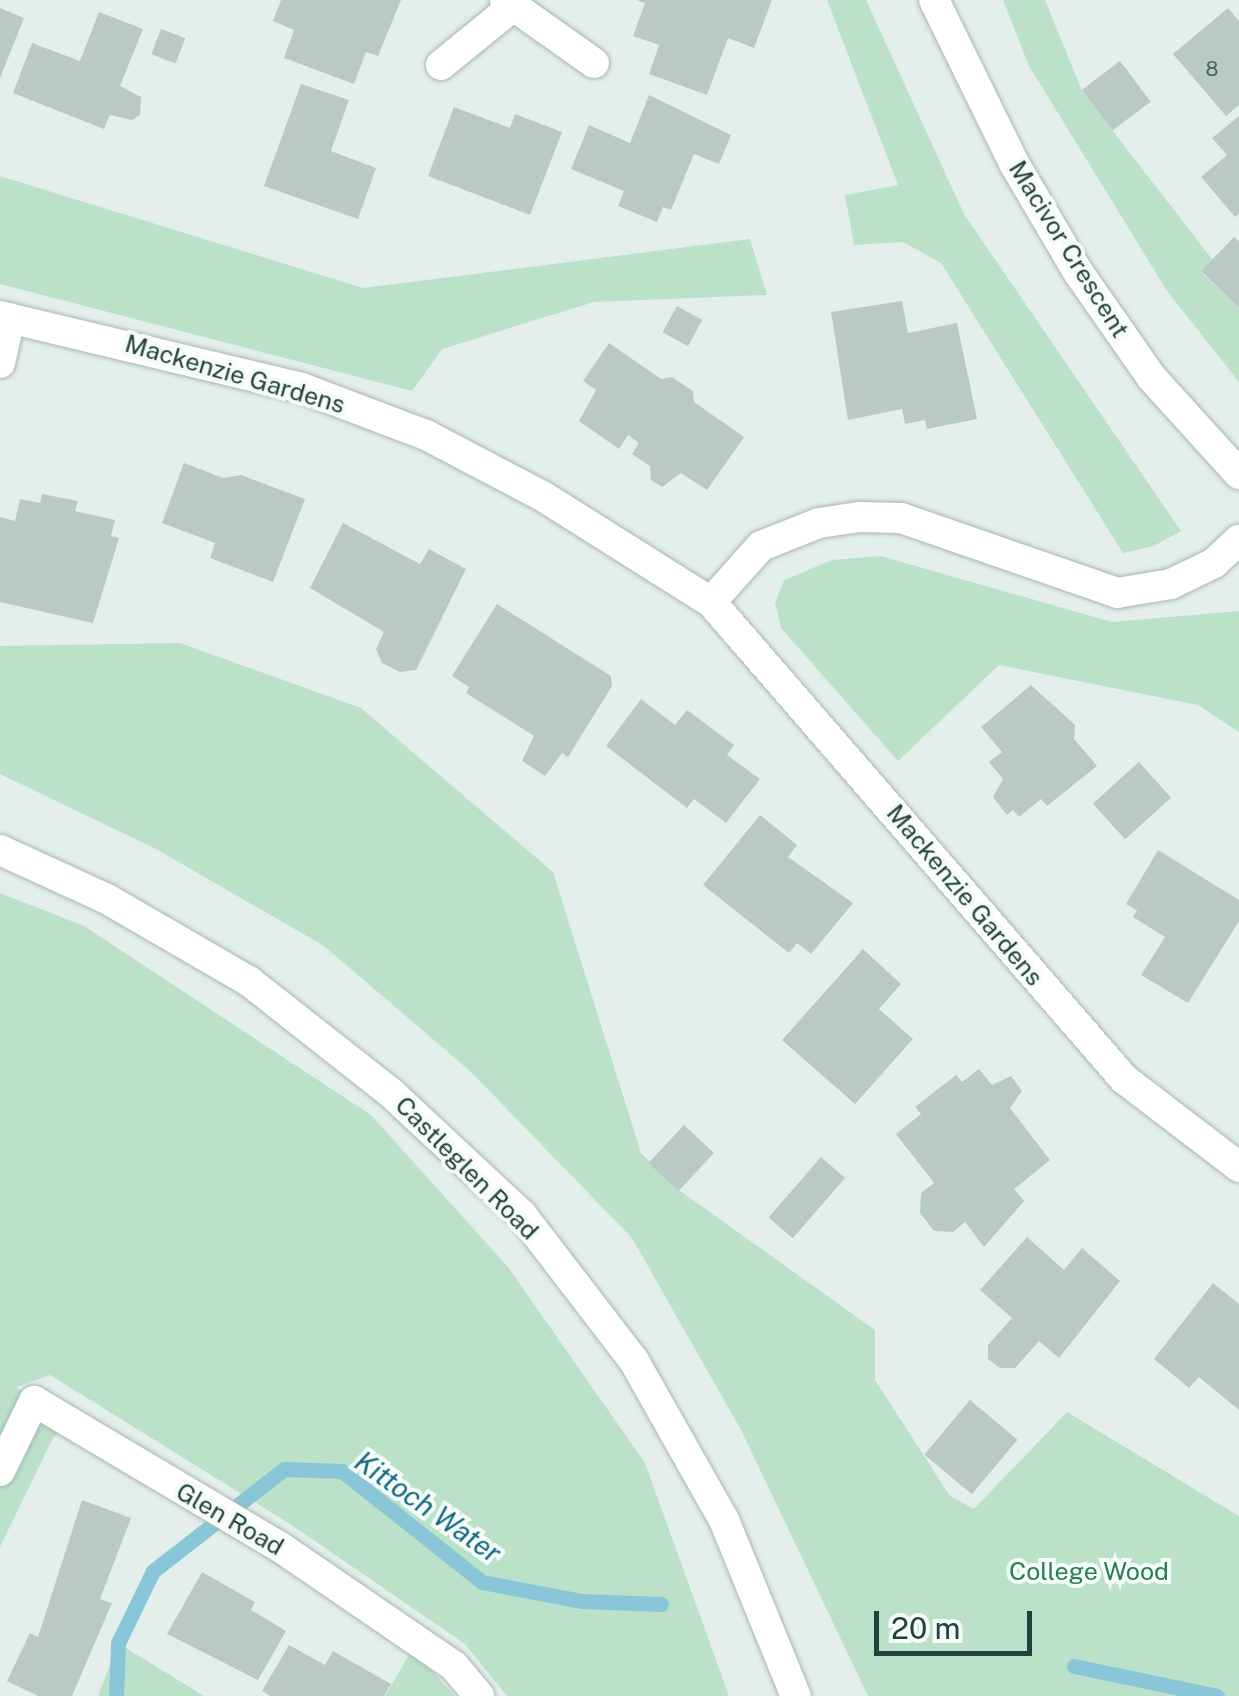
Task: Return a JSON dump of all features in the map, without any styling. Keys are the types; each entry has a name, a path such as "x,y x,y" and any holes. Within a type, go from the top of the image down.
{"street":[{"name":"Macivor Crescent","path":"934,0 973,84 1078,272 1152,378 1239,474"},
{"path":"442,65 508,4 594,63"},
{"name":"Mackenzie Gardens","path":"0,363 5,317 302,388 426,435 544,497 711,602 1124,1078 1239,1167"},
{"path":"711,602 761,546 818,523 859,517 902,518 1117,592 1171,584 1214,564 1239,540"},
{"name":"Castleglen Road","path":"0,850 107,899 250,982 390,1092 522,1215 643,1377 724,1520 796,1696"},
{"name":"Glen Road","path":"0,1471 34,1402 280,1547 454,1666 479,1696"}],"green space":[{"path":"827,0 866,0 964,214 1181,531 1154,546 1123,553 941,263 903,242 854,245 845,195 898,185"},
{"path":"1003,0 1045,0 1082,91 1212,259 1201,272 1239,308 1239,382 1167,291 1029,66"},
{"path":"0,176 363,288 750,239 767,295 594,302 442,349 412,391 0,284"},
{"path":"881,556 1112,622 1239,611 1239,732 1198,705 999,665 898,761 781,628 775,603 784,580 832,560"},
{"name":"College Wood","path":"180,643 361,708 553,872 641,1153 679,1190 875,1330 875,1380 950,1496 974,1509 1067,1412 1239,1516 1239,1696 868,1696 741,1430 632,1238 470,1071 324,946 156,849 0,774 0,646"},
{"path":"0,893 84,926 371,1115 508,1267 645,1463 729,1696 507,1696 465,1644 290,1524 50,1375 16,1387 70,1420 53,1438 0,1547"},
{"path":"118,1643 204,1696 98,1696"},
{"path":"412,1650 455,1696 385,1696"}],"building":[{"path":"281,0 401,0 378,56 366,52 354,84 284,58 294,30 273,21"},
{"path":"637,0 772,0 754,48 728,38 707,95 649,74 659,45 633,36 645,3"},
{"path":"0,8 24,18 0,78"},
{"path":"1228,8 1239,21 1239,105 1226,116 1173,54"},
{"path":"99,12 143,29 120,86 141,97 140,115 132,120 110,115 104,129 13,93 32,43 80,61"},
{"path":"161,29 185,38 176,64 151,54"},
{"path":"1120,61 1151,102 1112,131 1082,90"},
{"path":"301,84 349,100 331,151 376,168 358,219 264,186"},
{"path":"649,95 731,135 719,164 694,154 671,210 663,207 657,222 618,206 624,191 571,169 589,125 630,143"},
{"path":"454,107 510,128 515,114 562,132 530,215 428,176"},
{"path":"1239,116 1239,214 1235,217 1201,177 1227,155 1212,138"},
{"path":"1234,237 1239,241 1239,308 1201,271"},
{"path":"902,301 908,333 957,323 977,419 927,429 925,420 905,424 902,409 848,420 831,312"},
{"path":"677,306 702,320 688,346 662,332"},
{"path":"609,343 661,379 672,377 693,391 694,402 744,437 707,490 681,473 662,487 651,480 650,466 632,454 639,443 628,435 619,449 579,421 596,390 583,381"},
{"path":"184,463 223,478 241,475 305,499 273,582 210,558 215,543 162,523"},
{"path":"42,494 78,501 75,511 115,520 111,536 119,538 93,623 0,602 0,517 15,521 20,499 40,503"},
{"path":"343,523 420,564 429,549 466,569 416,670 400,672 382,663 376,649 384,632 310,588"},
{"path":"497,604 611,676 612,686 568,757 562,753 545,776 522,761 534,736 466,693 469,687 452,676"},
{"path":"1031,685 1075,725 1074,739 1097,766 1047,806 1041,799 1019,817 1013,810 1007,815 993,797 1003,779 989,762 1002,752 981,727"},
{"path":"641,699 675,725 687,710 734,745 727,755 760,779 726,823 694,799 687,808 606,746"},
{"path":"1139,762 1171,798 1125,839 1093,803"},
{"path":"760,815 797,845 788,857 853,903 811,954 797,943 789,953 703,885"},
{"path":"1158,850 1239,900 1239,921 1188,1003 1141,975 1165,937 1133,917 1137,910 1126,904"},
{"path":"863,949 901,984 879,1009 913,1039 855,1104 782,1040"},
{"path":"979,1069 992,1085 1011,1076 1022,1091 1010,1108 1050,1160 1014,1189 1024,1201 984,1247 965,1222 953,1232 934,1231 920,1213 921,1193 934,1183 896,1134 921,1114 915,1107 956,1075 962,1082"},
{"path":"684,1125 714,1153 679,1191 649,1163"},
{"path":"821,1157 845,1178 793,1238 769,1217"},
{"path":"1027,1237 1064,1270 1082,1248 1120,1281 1059,1358 1039,1341 1015,1368 1000,1368 988,1359 988,1345 1012,1318 980,1290"},
{"path":"1213,1283 1239,1304 1239,1410 1199,1377 1189,1388 1154,1359"},
{"path":"970,1400 1017,1440 972,1494 924,1454"},
{"path":"82,1500 131,1518 100,1599 112,1603 72,1696 38,1696 7,1681 30,1633 38,1637"},
{"path":"202,1572 255,1602 251,1610 286,1631 258,1680 167,1634"},
{"path":"289,1645 325,1665 333,1651 391,1684 384,1696 270,1696 262,1691"}],"waterway":[{"name":"Kittoch Water","path":"116,1696 118,1643 153,1571 284,1469 342,1471 482,1582 582,1601 661,1604"},
{"name":"Kittoch Water","path":"1074,1666 1217,1696"}]}
